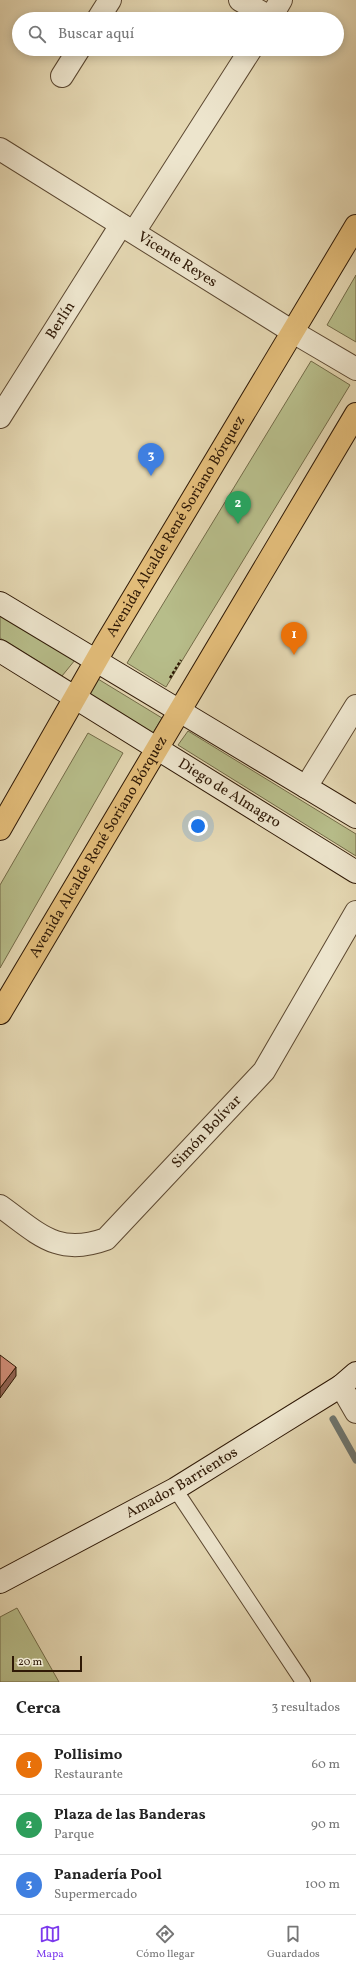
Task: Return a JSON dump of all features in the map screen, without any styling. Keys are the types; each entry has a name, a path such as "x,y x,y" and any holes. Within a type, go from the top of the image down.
{"main road":[{"name":"Avenida Alcalde René Soriano Bórquez","path":"0,829 96,660 356,226"},
{"name":"Avenida Alcalde René Soriano Bórquez","path":"0,1013 156,748 356,414"}],"street":[{"path":"102,12 110,0"},
{"path":"240,0 274,12"},
{"path":"62,76 75,56"},
{"name":"Berlín","path":"0,417 246,56"},
{"name":"Vicente Reyes","path":"0,149 293,332 356,369"},
{"path":"0,603 356,817"},
{"name":"Diego de Almagro","path":"0,651 356,872"},
{"path":"306,787 356,706"},
{"name":"Simón Bolívar","path":"0,1206 49,1241 63,1245 78,1246 92,1244 106,1239 264,1071 356,912"},
{"path":"349,1380 356,1412"},
{"name":"Amador Barrientos","path":"0,1582 175,1489 349,1380"}],"lane":[{"path":"175,1489 303,1682"}],"green space":[{"path":"356,275 356,342 327,325"},
{"path":"311,361 350,385 166,687 127,663"},
{"path":"0,615 75,660 62,676 0,638"},
{"path":"98,679 162,718 153,733 89,694"},
{"path":"188,731 356,834 356,856 178,745"},
{"path":"88,733 123,753 0,968 0,885"},
{"path":"17,1608 59,1682 0,1682 0,1617"}],"building":[{"path":"0,1355 16,1367 0,1388"}],"waterway":[{"path":"333,1419 356,1460"}],"place":[{"name":"Panadería Pool","path":"151,476"},
{"name":"Plaza de las Banderas","path":"238,524"},
{"name":"Pollisimo","path":"294,655"}]}
